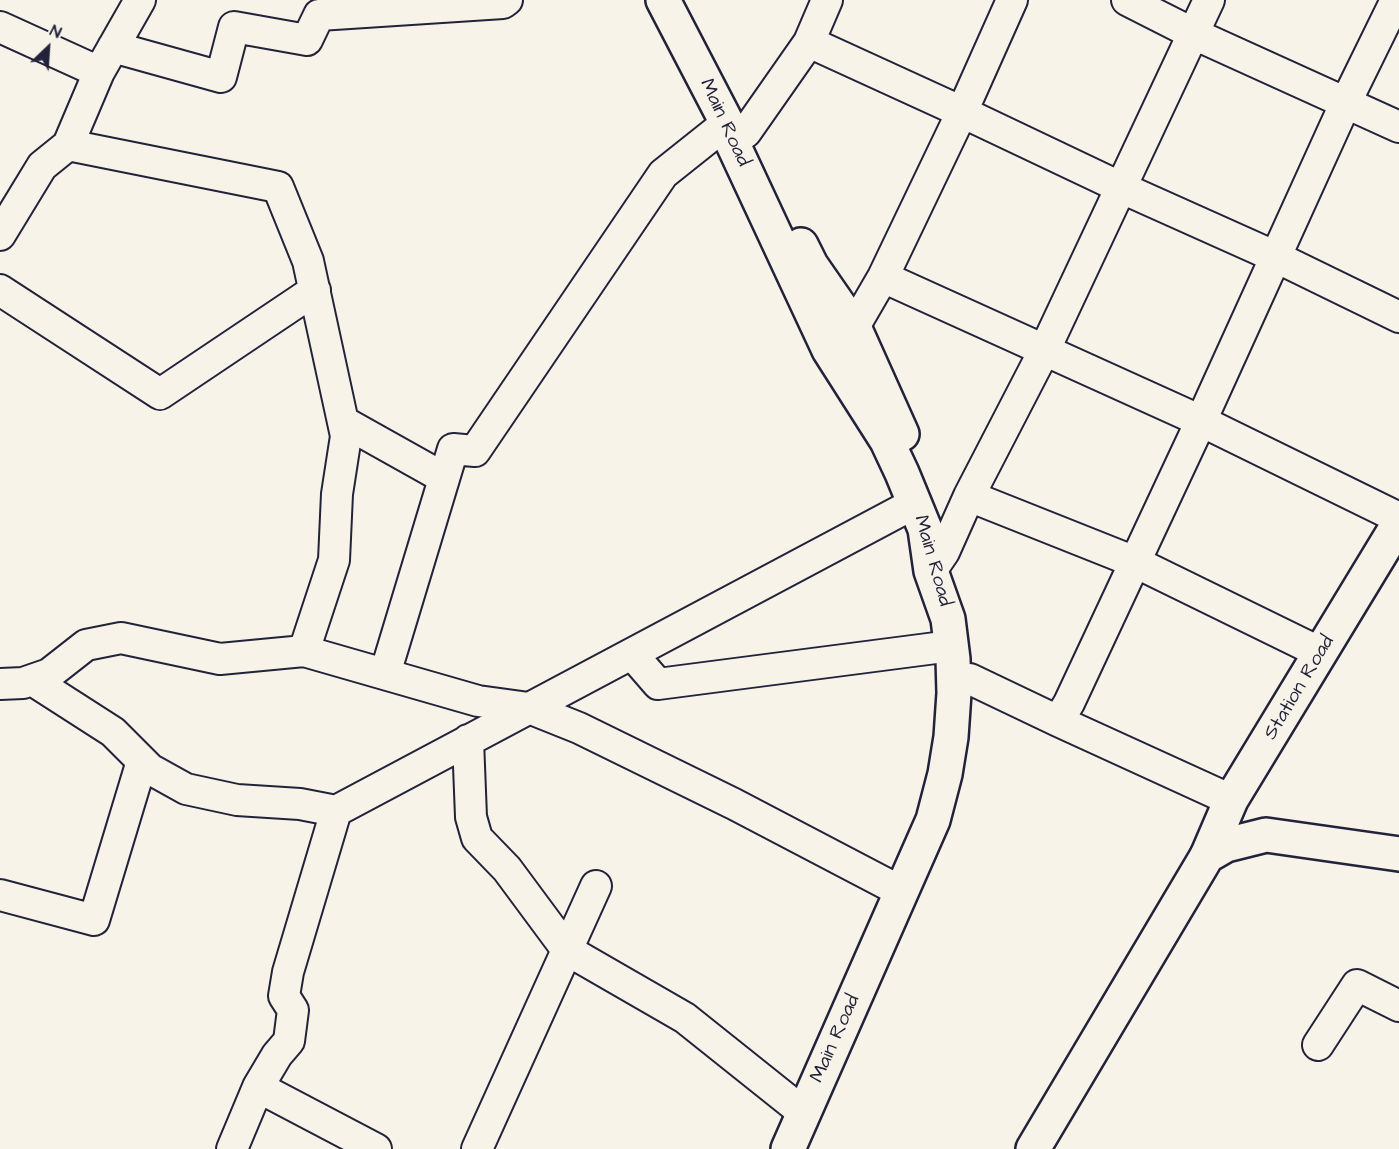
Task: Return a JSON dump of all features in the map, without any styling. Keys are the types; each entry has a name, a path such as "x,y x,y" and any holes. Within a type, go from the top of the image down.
{"main road":[{"name":"Main Road","path":"663,0 735,132 829,350 887,441 938,561 951,646 954,693 951,737 945,774 933,820 788,1149"},
{"path":"676,0 735,132 811,265 854,327 932,500 942,530 938,561 961,599 966,623 970,679 966,741 959,781 947,823 922,895 812,1149"},
{"name":"Station Road","path":"1033,1149 1207,856 1231,800 1399,523"},
{"path":"1207,856 1226,844 1266,835 1399,854"}],"street":[{"path":"0,235 42,166 68,145 106,59 140,0"},
{"path":"0,27 106,59 221,77 234,27 307,40 319,15 503,3 507,0"},
{"path":"385,674 453,448 475,451 663,174 735,132 809,42 826,0"},
{"path":"829,350 854,327 883,278 1012,0"},
{"path":"1127,0 1194,34 1399,127"},
{"path":"938,561 1045,350 1209,0"},
{"path":"1058,722 1201,421 1346,102 1396,0"},
{"path":"809,42 1122,188 1276,256 1399,317"},
{"path":"68,145 278,187 308,261 346,436 337,494 334,560 304,651"},
{"path":"883,278 1201,421 1399,518"},
{"path":"0,290 160,394 315,290"},
{"path":"344,422 444,478"},
{"path":"969,496 1135,562 1321,653"},
{"path":"32,680 113,732 150,769 186,789 237,800 300,804 336,811 915,504"},
{"path":"0,684 23,683 49,674 86,645 121,638 220,659 304,651 478,701 529,708 579,728 723,798 902,891"},
{"path":"632,654 658,684 951,646"},
{"path":"970,679 1058,722 1231,800"},
{"path":"468,740 471,818 477,838 507,869 567,950 685,1018 804,1113"},
{"path":"0,895 94,920 142,761"},
{"path":"232,1149 258,1087 277,1055 289,1041 293,1010 284,996 288,972 325,841 336,811"},
{"path":"477,1149 596,886"},
{"path":"1318,1045 1357,985 1399,1006"},
{"path":"258,1087 376,1149"}]}
